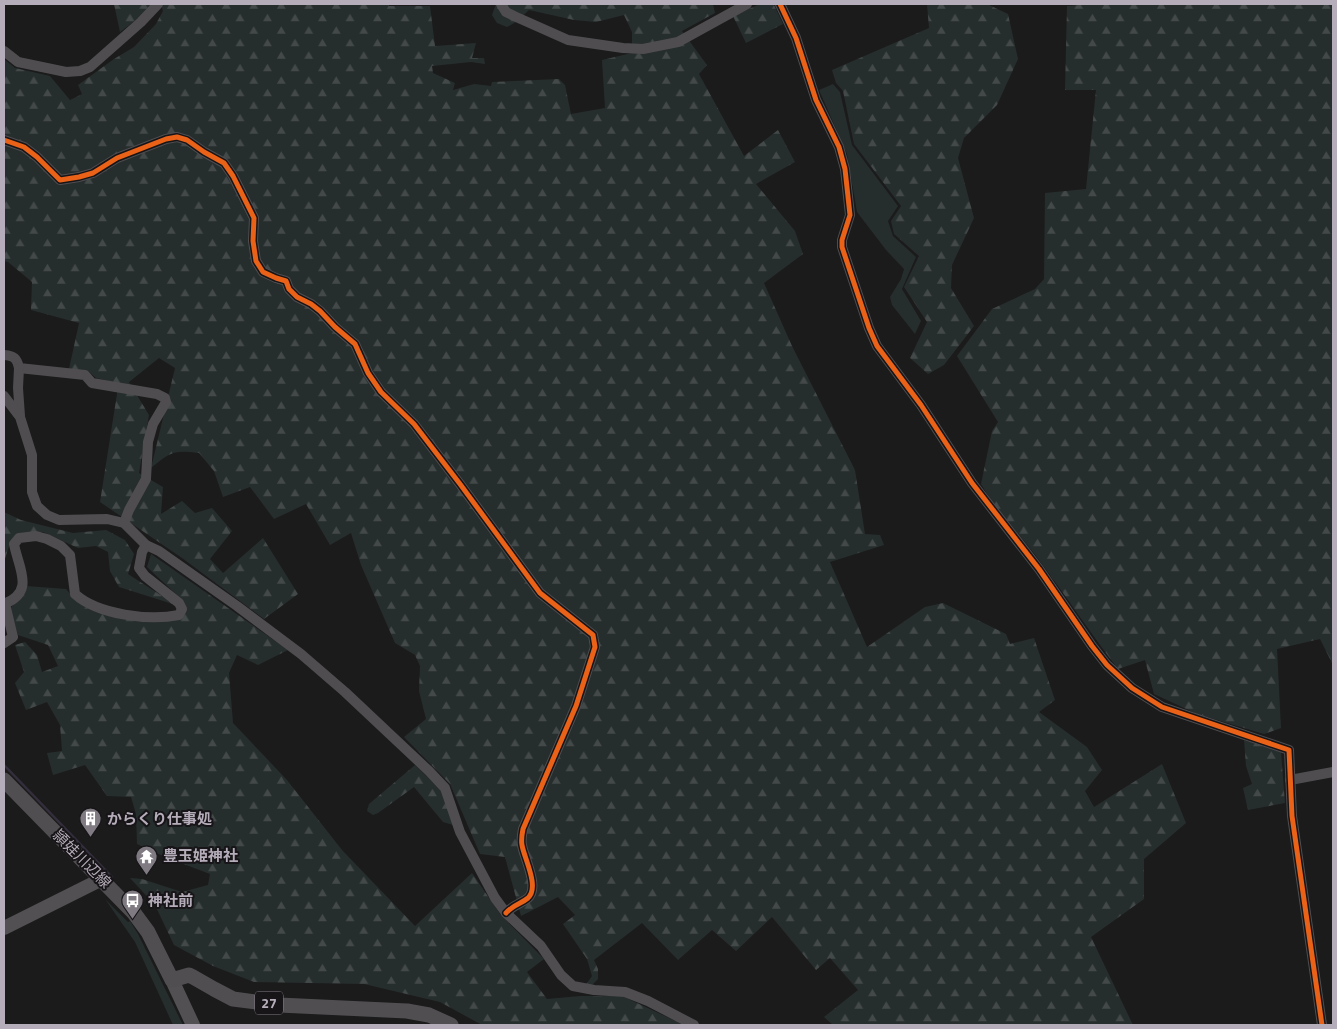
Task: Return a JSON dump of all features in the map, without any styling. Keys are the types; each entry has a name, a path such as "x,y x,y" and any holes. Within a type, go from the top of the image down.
{"main road":[{"name":"頴娃川辺線","path":"4,780 102,879 142,923 172,980"},
{"name":"27","path":"172,980 189,976 193,977 214,990 234,999 278,1005 406,1011 429,1016 451,1025"}],"street":[{"path":"4,51 18,62 66,72 80,71 90,67 141,22 158,4"},
{"path":"501,4 506,12 568,40 643,49 678,42 747,4"},
{"path":"780,4 796,38 816,100 839,148 845,169 850,214 842,246 853,282 877,346 921,405 972,483 1039,569 1107,665 1132,688 1162,707 1289,750 1292,816 1322,1025"},
{"path":"4,140 24,147 60,180 79,177 93,172 117,158 177,136 187,140 224,163 233,176 254,218 253,241 256,261 264,272 286,281 289,290 316,308 355,344 362,356 368,374 381,392 414,424 540,593 592,635 595,648 576,706 523,829 522,844 532,884 530,895 527,899 512,906 506,913"},
{"path":"4,355 13,356 17,359 19,368 20,417 32,454 32,492 37,506 47,515 59,520 107,519 124,523 146,545 159,551 238,606 301,654 345,692 445,788 460,832 495,898 506,913 541,946 561,975 574,986 594,990 625,992 648,1001 694,1025"},
{"path":"19,368 85,375 92,383 157,394 166,398 166,402 154,424 148,442 146,479 124,523"},
{"path":"4,396 20,417"},
{"path":"4,643 13,637 4,604 17,595 24,580 14,544 19,538 36,536 61,546 70,555 75,594 84,602 142,618 179,615 182,609 179,603 145,576 138,568 146,545"},
{"path":"1290,780 1333,772"},
{"path":"4,928 102,879"},
{"path":"172,980 193,1025"}],"green space":[{"path":"114,4 152,4 139,18 120,32"},
{"path":"161,4 389,4 389,6 430,6 435,46 476,43 472,58 484,58 485,64 471,62 432,66 433,73 455,83 453,90 474,84 491,86 492,82 559,79 565,85 571,114 605,108 602,60 632,53 632,32 624,15 596,22 574,20 529,10 516,22 507,27 497,23 492,15 496,4 713,4 715,13 682,31 707,65 699,74 744,156 778,130 795,162 756,184 795,231 803,254 764,283 792,346 855,470 865,534 880,535 884,545 830,562 867,647 925,607 943,603 1006,634 1010,644 1034,638 1055,700 1039,712 1087,747 1102,770 1085,791 1094,807 1162,764 1186,823 1144,859 1144,899 1091,937 1133,1025 833,1025 824,1017 858,990 830,958 816,970 772,917 736,951 712,930 678,960 642,923 594,960 598,969 598,979 591,986 585,986 592,976 587,959 563,924 575,915 558,897 521,916 505,857 480,854 450,784 404,737 426,719 419,691 420,666 415,655 395,643 361,565 351,533 330,545 306,504 274,519 250,487 223,497 214,471 199,453 173,453 163,458 151,468 175,368 159,358 129,382 149,415 139,473 163,487 161,514 182,501 195,513 212,508 232,531 210,559 223,573 263,538 298,594 264,619 182,558 100,502 117,394 117,383 96,378 88,371 69,369 79,323 31,310 32,282 8,262 4,261 4,59 15,68 50,76 70,100 82,94 78,85 134,47 156,24 163,11"},
{"path":"760,4 774,5 783,24 746,43 733,16"},
{"path":"927,4 987,4 1008,14 1018,59 997,105 964,138 958,158 974,218 952,265 951,288 974,326 944,365 928,374 910,358 927,322 904,287 919,256 894,234 891,221 901,206 854,144 843,91 836,83 832,70 929,28"},
{"path":"1092,4 1333,4 1333,665 1320,639 1277,649 1281,728 1264,734 1197,714 1154,694 1145,660 1118,669 981,484 992,431 998,422 957,356 992,309 1035,289 1044,279 1045,193 1086,189 1096,90 1065,90 1067,6"},
{"path":"833,84 840,92 852,145 898,206 888,221 893,236 916,257 902,289 921,321 915,334 892,305 890,297 901,279 904,269 886,250 857,212 847,154 819,90"},
{"path":"4,512 21,520 73,533 106,530 125,540 134,554 128,574 176,605 119,587 110,571 108,552 96,546 78,548 43,532 18,533 11,540 4,562"},
{"path":"151,554 288,650 258,665 237,655 229,673 233,723 287,780 342,850 415,926 472,873 500,914 544,959 527,972 547,999 581,996 622,996 684,1025 482,1025 440,1002 364,984 254,982 213,966 174,945 155,905 130,878 142,879 182,892 208,885 210,874 137,844 136,814 131,797 107,796 85,765 53,775 47,753 62,751 60,725 47,702 26,710 15,683 24,672 15,645 25,642 37,655 42,672 58,666 48,645 18,635 10,609 26,586 66,589 87,608 112,617 142,620 182,619 178,596 147,567"},
{"path":"1244,740 1281,752 1285,803 1248,810 1243,788 1252,784 1246,766"},
{"path":"415,765 442,791 453,825 443,822 414,787 378,813 373,815 367,811 369,804"},
{"path":"105,899 128,922 130,921 183,1025 173,1025 135,942"}],"waterway":[{"path":"4,765 112,877"}],"cycle path":[{"path":"780,4 796,38 816,100 839,147 845,169 850,215 842,240 842,247 869,328 877,346 921,405 972,483 1039,569 1107,665 1132,688 1162,707 1289,750 1292,816 1322,1025"},
{"path":"4,140 24,147 60,180 93,173 117,158 166,139 177,137 187,140 224,163 233,176 254,218 253,241 256,261 263,272 286,281 289,289 297,297 320,311 355,344 368,373 381,392 414,424 540,593 593,635 595,647 576,706 523,829 522,843 532,880 531,893 528,898 506,913"}],"place":[{"name":"からくり仕事処","path":"91,838"},
{"name":"豊玉姫神社","path":"147,875"},
{"name":"神社前","path":"132,920"}]}
